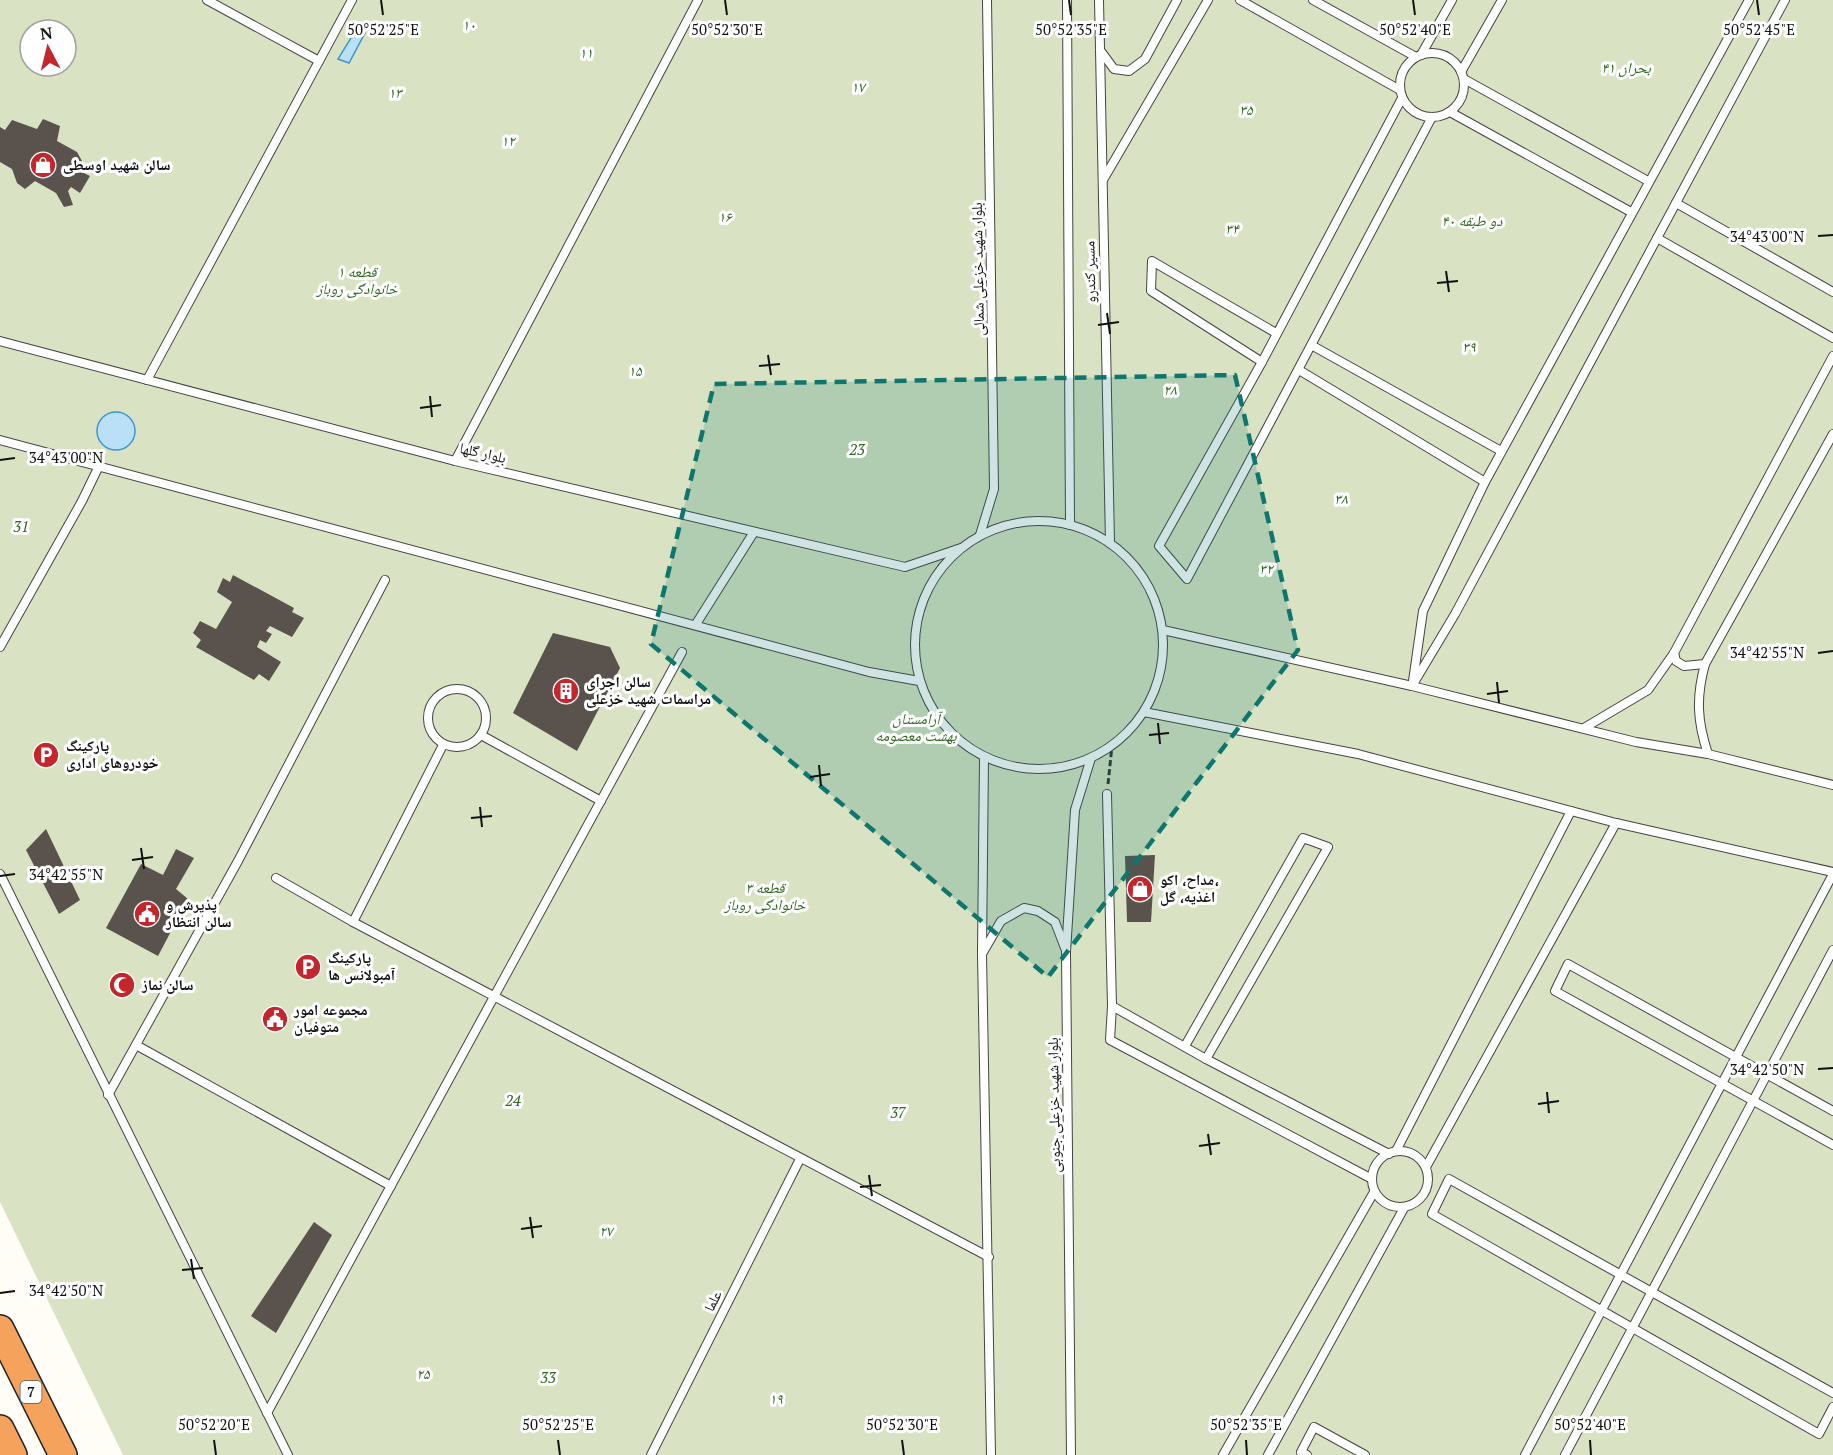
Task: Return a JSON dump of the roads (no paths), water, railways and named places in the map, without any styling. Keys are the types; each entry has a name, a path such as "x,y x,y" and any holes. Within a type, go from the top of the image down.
{"highway":[{"name":"7","path":"0,1329 63,1455"},
{"path":"0,1430 13,1455"}],"lane":[{"path":"207,0 319,61"},
{"path":"147,380 352,0"},
{"path":"455,461 698,0"},
{"name":"بلوار شهید خزعلی شمالی","path":"980,535 994,489 987,0"},
{"path":"1067,0 1070,525"},
{"name":"مسیر کندرو","path":"1099,0 1110,543"},
{"path":"1100,50 1114,69 1129,71 1146,59 1177,0"},
{"path":"1102,182 1208,0"},
{"path":"1240,0 1401,94 1414,112 1432,117 1450,112 1462,97 1462,75 1502,0"},
{"path":"1313,0 1419,56 1437,53 1451,59 1462,75 1648,181"},
{"path":"1432,117 1313,346 1187,579 1159,546 1262,362 1401,94 1401,77 1406,65 1419,56 1452,0"},
{"path":"1412,686 1423,611 1485,482 1749,0"},
{"path":"1412,686 1455,614 1785,0"},
{"path":"1450,112 1631,212"},
{"path":"1676,203 1833,292"},
{"path":"1657,238 1833,338"},
{"path":"1262,362 1151,291 1152,261 1276,333"},
{"name":"بلوار گلها","path":"0,341 455,461 905,567 961,548"},
{"path":"1313,346 1501,451"},
{"path":"1584,728 1648,690 1674,653 1833,356"},
{"path":"1299,370 1485,482"},
{"path":"1708,754 1697,708 1706,664 1833,434"},
{"path":"0,440 869,672 919,681"},
{"path":"0,647 82,501 98,468"},
{"path":"1040,521 1070,525 1110,543 1126,556 1146,581 1159,610 1163,630 1163,659 1157,686 1144,712 1130,731 1112,746 1091,758 1047,769 1019,768 984,758 956,738 933,712 919,681 914,632 929,585 961,548 980,535 1009,524 1040,521"},
{"path":"696,624 754,532"},
{"path":"108,1095 238,861 386,580"},
{"path":"1163,630 1412,686 1636,742 1708,754 1833,785"},
{"path":"267,1413 682,652"},
{"path":"1674,653 1676,661 1684,666 1706,664"},
{"path":"465,690 480,700 486,719 481,735 463,747 443,745 430,731 428,712 431,704 446,691 465,690"},
{"path":"1144,712 1358,754 1616,823 1833,873 1525,1455"},
{"path":"481,735 601,801"},
{"path":"353,922 443,745"},
{"path":"984,758 982,954 991,1455"},
{"name":"بلوار شهید خزعلی جنوبی","path":"1071,1455 1066,952 1075,810 1091,758"},
{"path":"1107,794 1112,1006 1110,1040 1372,1179"},
{"path":"1404,1208 1386,1205 1374,1192 1372,1179 1380,1159 1392,1152 1571,811"},
{"path":"1268,1455 1404,1208 1420,1200 1428,1184 1426,1167 1616,823"},
{"path":"1185,1046 1303,838 1328,847 1206,1059"},
{"path":"0,874 288,1455"},
{"path":"276,878 494,997 989,1257"},
{"path":"982,954 1001,921 1024,908 1038,911 1055,922 1066,952"},
{"path":"1565,1455 1833,950"},
{"path":"1833,1111 1568,964 1555,990 1833,1145"},
{"path":"1112,1006 1206,1059 1392,1152 1414,1154 1426,1167"},
{"path":"136,1045 391,1186"},
{"name":"علما","path":"651,1455 800,1159"},
{"path":"1833,1393 1449,1179 1432,1214 1819,1434 1833,1407"},
{"path":"1223,1455 1374,1192"},
{"path":"1307,1455 1301,1452 1314,1427 1365,1455"}],"water":[{"path":"357,28 365,33 349,63 338,59"},
{"path":"116,412 129,418 135,431 129,444 116,450 103,444 97,431 103,418"}],"place":[{"name":"سالن شهید اوسطی","path":"43,165"},
{"name":"سالن اجرای مراسمات شهید خزعلی","path":"566,691"},
{"name":"پارکینگ خودروهای اداری","path":"46,755"},
{"name":"مداح، اکو، اغذیه، گل","path":"1140,889"},
{"name":"پذیرش و سالن انتظار","path":"147,914"},
{"name":"پارکینگ آمبولانس ها","path":"308,967"},
{"name":"سالن نماز","path":"122,985"},
{"name":"مجموعه امور متوفیان","path":"275,1019"}],"park label":[{"name":"۱۰","path":"469,25"},
{"name":"۱۱","path":"586,53"},
{"name":"۴۱ بحران","path":"1626,68"},
{"name":"۱۷","path":"858,87"},
{"name":"۱۳","path":"395,93"},
{"name":"۳۵","path":"1246,110"},
{"name":"۱۲","path":"508,141"},
{"name":"۱۶","path":"725,217"},
{"name":"۴۰ دو طبقه","path":"1472,221"},
{"name":"۳۴","path":"1232,229"},
{"name":"قطعه ۱ خانوادگی روباز","path":"357,280"},
{"name":"۳۹","path":"1469,347"},
{"name":"۱۵","path":"635,371"},
{"name":"۲۸","path":"1170,390"},
{"name":"23","path":"857,450"},
{"name":"۳۸","path":"1341,499"},
{"name":"31","path":"21,527"},
{"name":"۳۲","path":"1266,569"},
{"name":"آرامستان بهشت معصومه","path":"916,728"},
{"name":"قطعه ۳ خانوادگی روباز","path":"765,896"},
{"name":"24","path":"513,1101"},
{"name":"37","path":"898,1113"},
{"name":"۲۷","path":"606,1231"},
{"name":"۲۵","path":"423,1374"},
{"name":"33","path":"548,1378"},
{"name":"۱۹","path":"776,1399"}]}
